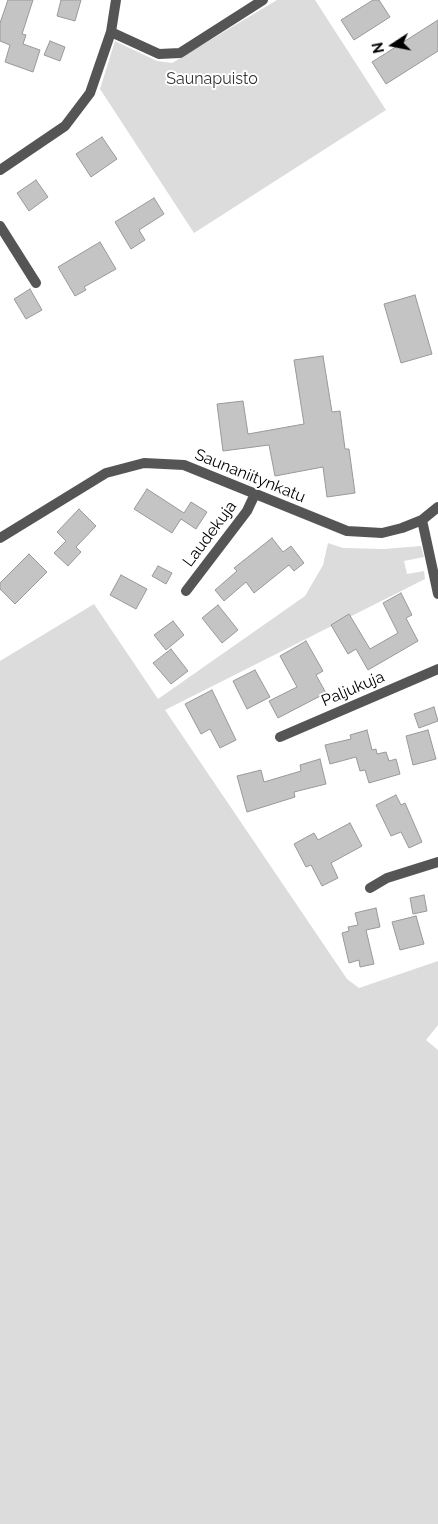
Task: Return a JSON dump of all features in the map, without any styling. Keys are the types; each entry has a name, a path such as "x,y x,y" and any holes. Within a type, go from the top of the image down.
{"street":[{"path":"0,170 64,126 90,93 111,32 116,0"},
{"path":"111,32 159,54 180,53 264,0"},
{"path":"0,226 36,283"},
{"name":"Saunaniitynkatu","path":"0,538 106,473 130,465 144,463 184,465 347,531 382,533 402,528 422,520 438,507"},
{"name":"Laudekuja","path":"186,591 248,511 255,494"},
{"path":"422,520 438,594"},
{"name":"Paljukuja","path":"280,737 438,669"},
{"path":"370,888 387,878 438,862"}],"green space":[{"name":"Saunapuisto","path":"277,0 315,0 386,110 194,233 100,89 115,41 157,61 172,63"},
{"path":"328,543 343,548 384,549 421,546 424,557 404,561 407,574 424,571 425,579 165,710 347,979 359,988 438,961 438,1025 426,1040 438,1050 438,1524 0,1524 0,661 94,604 158,699 305,596 323,565"}],"building":[{"path":"8,0 33,0 22,34 26,35 23,44 40,50 33,72 5,62 10,45 0,41 0,23"},
{"path":"61,0 81,0 75,21 57,16"},
{"path":"373,0 379,0 390,17 354,40 341,20"},
{"path":"438,20 438,51 386,84 372,62"},
{"path":"50,41 65,47 60,61 44,55"},
{"path":"102,137 117,159 91,177 76,154"},
{"path":"36,180 48,197 29,211 17,193"},
{"path":"154,198 164,214 139,230 145,240 131,249 115,222"},
{"path":"100,242 116,269 84,287 86,290 75,296 58,267"},
{"path":"30,289 42,310 26,319 14,299"},
{"path":"415,295 432,354 401,363 384,304"},
{"path":"323,356 332,412 340,411 345,449 349,449 355,493 327,497 323,467 275,476 269,445 223,451 217,404 243,401 248,434 304,424 294,360"},
{"path":"147,489 184,513 191,502 207,512 196,529 181,519 172,533 134,509"},
{"path":"79,509 96,526 76,547 81,552 68,566 54,553 66,541 57,532"},
{"path":"272,538 283,552 291,546 304,563 294,571 289,565 254,593 246,582 224,601 215,590 237,571 234,568"},
{"path":"29,554 47,572 15,604 0,589 0,583"},
{"path":"158,566 172,573 166,584 152,576"},
{"path":"121,575 147,589 136,609 110,595"},
{"path":"401,593 412,615 406,618 418,641 368,670 356,649 348,654 331,625 349,614 370,649 398,633 383,603"},
{"path":"218,605 238,630 222,643 202,618"},
{"path":"173,621 184,635 166,650 154,635"},
{"path":"306,641 323,671 316,675 326,693 278,718 269,701 297,687 280,656"},
{"path":"171,649 188,671 171,684 153,663"},
{"path":"255,670 270,697 247,709 233,681"},
{"path":"212,690 236,740 220,748 210,729 201,734 185,704"},
{"path":"434,707 438,721 419,728 414,714"},
{"path":"367,730 372,750 376,749 377,754 386,752 389,761 396,759 400,774 369,783 365,770 360,771 356,757 330,764 325,745 351,739 350,735"},
{"path":"428,730 436,759 413,765 406,736"},
{"path":"320,759 326,784 294,792 295,797 247,812 237,776 261,770 264,782 301,771 300,765"},
{"path":"396,795 401,805 405,803 422,842 409,848 401,832 391,836 376,805"},
{"path":"350,823 362,846 331,863 338,878 322,886 311,865 306,867 294,844 314,833 318,840"},
{"path":"424,895 427,911 413,914 410,898"},
{"path":"376,908 380,927 366,930 374,964 360,967 359,960 349,963 342,933 349,931 348,927 358,925 355,913"},
{"path":"416,916 424,944 400,950 392,922"}]}
